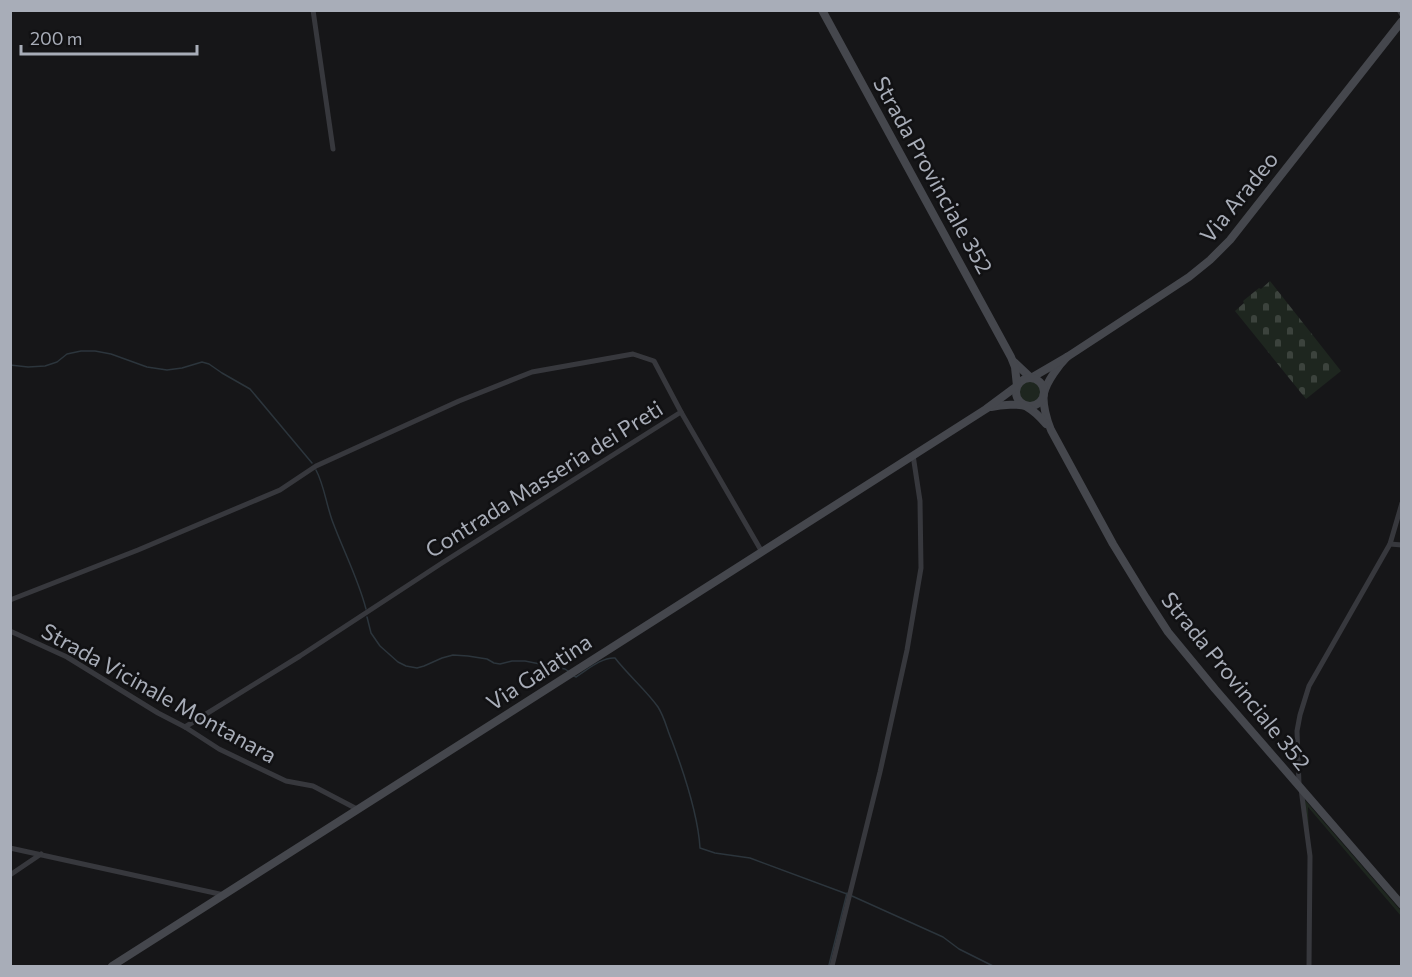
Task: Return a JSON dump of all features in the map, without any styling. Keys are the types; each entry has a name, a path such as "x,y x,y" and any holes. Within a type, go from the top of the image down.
{"main road":[{"name":"Strada Provinciale 352","path":"822,10 1011,357 1019,368 1032,378"},
{"name":"Via Aradeo","path":"1032,378 1174,287 1210,260 1230,240 1401,21"},
{"name":"Strada Provinciale 352","path":"1011,357 1017,386"},
{"name":"Via Aradeo","path":"1044,393 1056,369 1067,357"},
{"path":"1032,378 1042,384 1044,393 1037,404 1025,405 1017,397 1017,386 1022,381 1032,378"},
{"name":"Via Galatina","path":"112,966 986,409 1017,386"},
{"name":"Strada Provinciale 352","path":"1044,393 1051,430"},
{"name":"Via Galatina","path":"986,409 999,405 1025,405"},
{"name":"Strada Provinciale 352","path":"1025,405 1040,416 1051,430 1113,544 1168,632 1401,905"}],"street":[{"path":"314,10 333,149"},
{"path":"1399,10 1401,15"},
{"name":"Contrada Masseria dei Preti","path":"10,600 138,550 280,490 316,466 459,400 532,372 633,354 654,361 681,412 185,727"},
{"path":"681,412 762,552"},
{"path":"832,966 880,772 907,650 921,568 920,501 914,455"},
{"path":"1309,966 1310,856 1300,787 1297,731 1300,715 1309,687 1390,544 1401,503"},
{"path":"1390,544 1401,545"},
{"name":"Strada Vicinale Montanara","path":"10,632 67,657 219,749 286,781 313,786 357,809"},
{"path":"10,848 224,895"},
{"path":"10,875 41,854"}],"green space":[{"path":"1270,281 1341,371 1306,399 1235,311 1244,303 1243,301"},
{"path":"1030,381 1038,384 1041,392 1038,400 1030,403 1022,400 1019,392 1022,384"},
{"path":"1304,799 1401,911 1401,916 1308,807 1309,841"}],"waterway":[{"path":"10,365 45,366 57,362 67,354 81,351 111,354 147,367 167,370 202,362 209,364 250,389 312,463"},
{"path":"316,470 332,520 355,575 366,609"},
{"path":"367,617 371,633 380,646 406,666 417,668 453,655 487,659 500,664 525,661 568,671"},
{"path":"574,676 576,677 600,662 615,658 658,707 677,753 690,794 700,848 715,853 750,858 847,894"},
{"path":"829,965 847,893"},
{"path":"852,896 943,937 959,949 993,966"}]}
